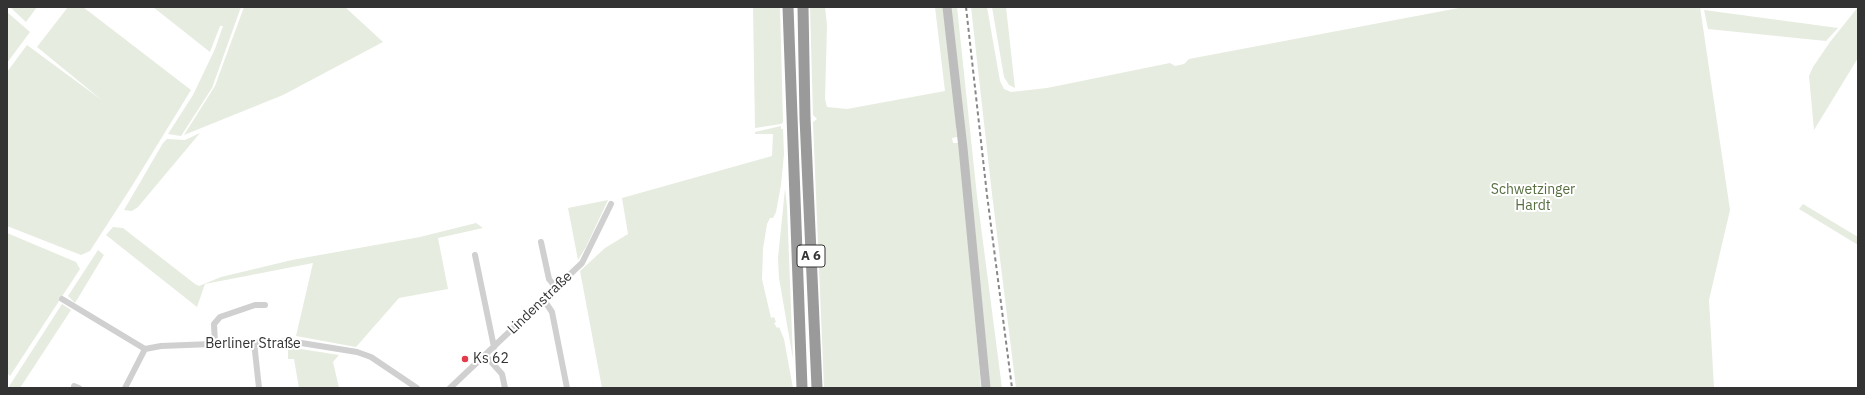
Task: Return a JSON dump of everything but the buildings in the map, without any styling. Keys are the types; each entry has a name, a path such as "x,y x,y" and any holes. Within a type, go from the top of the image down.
{"highway":[{"name":"A 6","path":"788,7 802,388"},
{"name":"A 6","path":"803,7 817,388"}],"main road":[{"path":"946,7 964,148 986,388"}],"street":[{"name":"Lindenstraße","path":"450,388 582,264 611,204"},
{"path":"541,242 549,279 556,288"},
{"path":"475,255 494,347"},
{"path":"62,299 145,349 125,388"},
{"path":"544,300 552,312 567,388"},
{"path":"215,344 214,324 220,317 255,305 265,305"},
{"name":"Berliner Straße","path":"145,349 161,346 289,341 357,352 371,357 413,387"},
{"path":"254,342 259,388"},
{"path":"485,355 502,374 505,388"}],"green space":[{"path":"10,7 37,7 26,22"},
{"path":"68,7 83,7 191,90 90,251 81,255 7,226 7,72 27,45 103,101 37,47"},
{"path":"153,7 241,7 212,88 181,136 168,134 193,95 215,49 223,26 220,26 210,52"},
{"path":"244,7 345,7 383,42 283,95 184,135 215,86"},
{"path":"753,7 780,7 783,122 781,124 755,128"},
{"path":"810,7 825,7 827,25 825,99 827,107 847,109 945,91 935,7 943,7 958,128 956,128 957,137 952,138 953,143 958,143 961,158 981,388 824,388 813,122 817,119 813,115"},
{"path":"950,7 957,7 977,196 1002,388 989,388"},
{"name":"Schwetzinger Hardt","path":"971,7 987,7 1000,81 1004,89 1011,92 1047,88 1170,63 1175,66 1184,64 1189,59 1464,7 1700,7 1730,210 1709,300 1714,388 1016,388"},
{"path":"992,7 1006,7 1015,88 1009,85 1004,77"},
{"path":"1858,7 1858,58 1814,130 1809,76 1813,67 1830,42"},
{"path":"1704,10 1838,28 1826,41 1708,29"},
{"path":"7,12 30,32 7,63"},
{"path":"781,126 781,129 783,129 784,154 781,185 776,212 767,224 763,249 762,279 771,318 774,317 776,322 774,323 777,328 779,327 784,339 793,388 602,388 580,271 605,248 628,234 622,198 772,156 773,134 755,134 755,132"},
{"path":"200,133 138,207 132,211 124,210 163,143 167,139 185,140"},
{"path":"785,189 793,359 779,278 778,258"},
{"path":"608,200 586,247 578,260 568,208"},
{"path":"1803,204 1858,237 1858,245 1799,209"},
{"path":"476,223 483,228 438,238 448,289 399,298 356,347 296,336 313,263 205,284 197,307 106,235 113,227 123,228 199,286 221,277 292,260 420,237"},
{"path":"7,233 76,262 80,269 10,376 7,373"},
{"path":"98,250 104,255 75,303 68,296"},
{"path":"62,304 71,310 20,388 8,388"},
{"path":"288,347 339,355 333,362 339,388 299,388 294,359 288,359"}],"railway":[{"path":"966,7 987,195 1012,388"}],"place":[{"name":"Ks 62","path":"465,359"}]}
